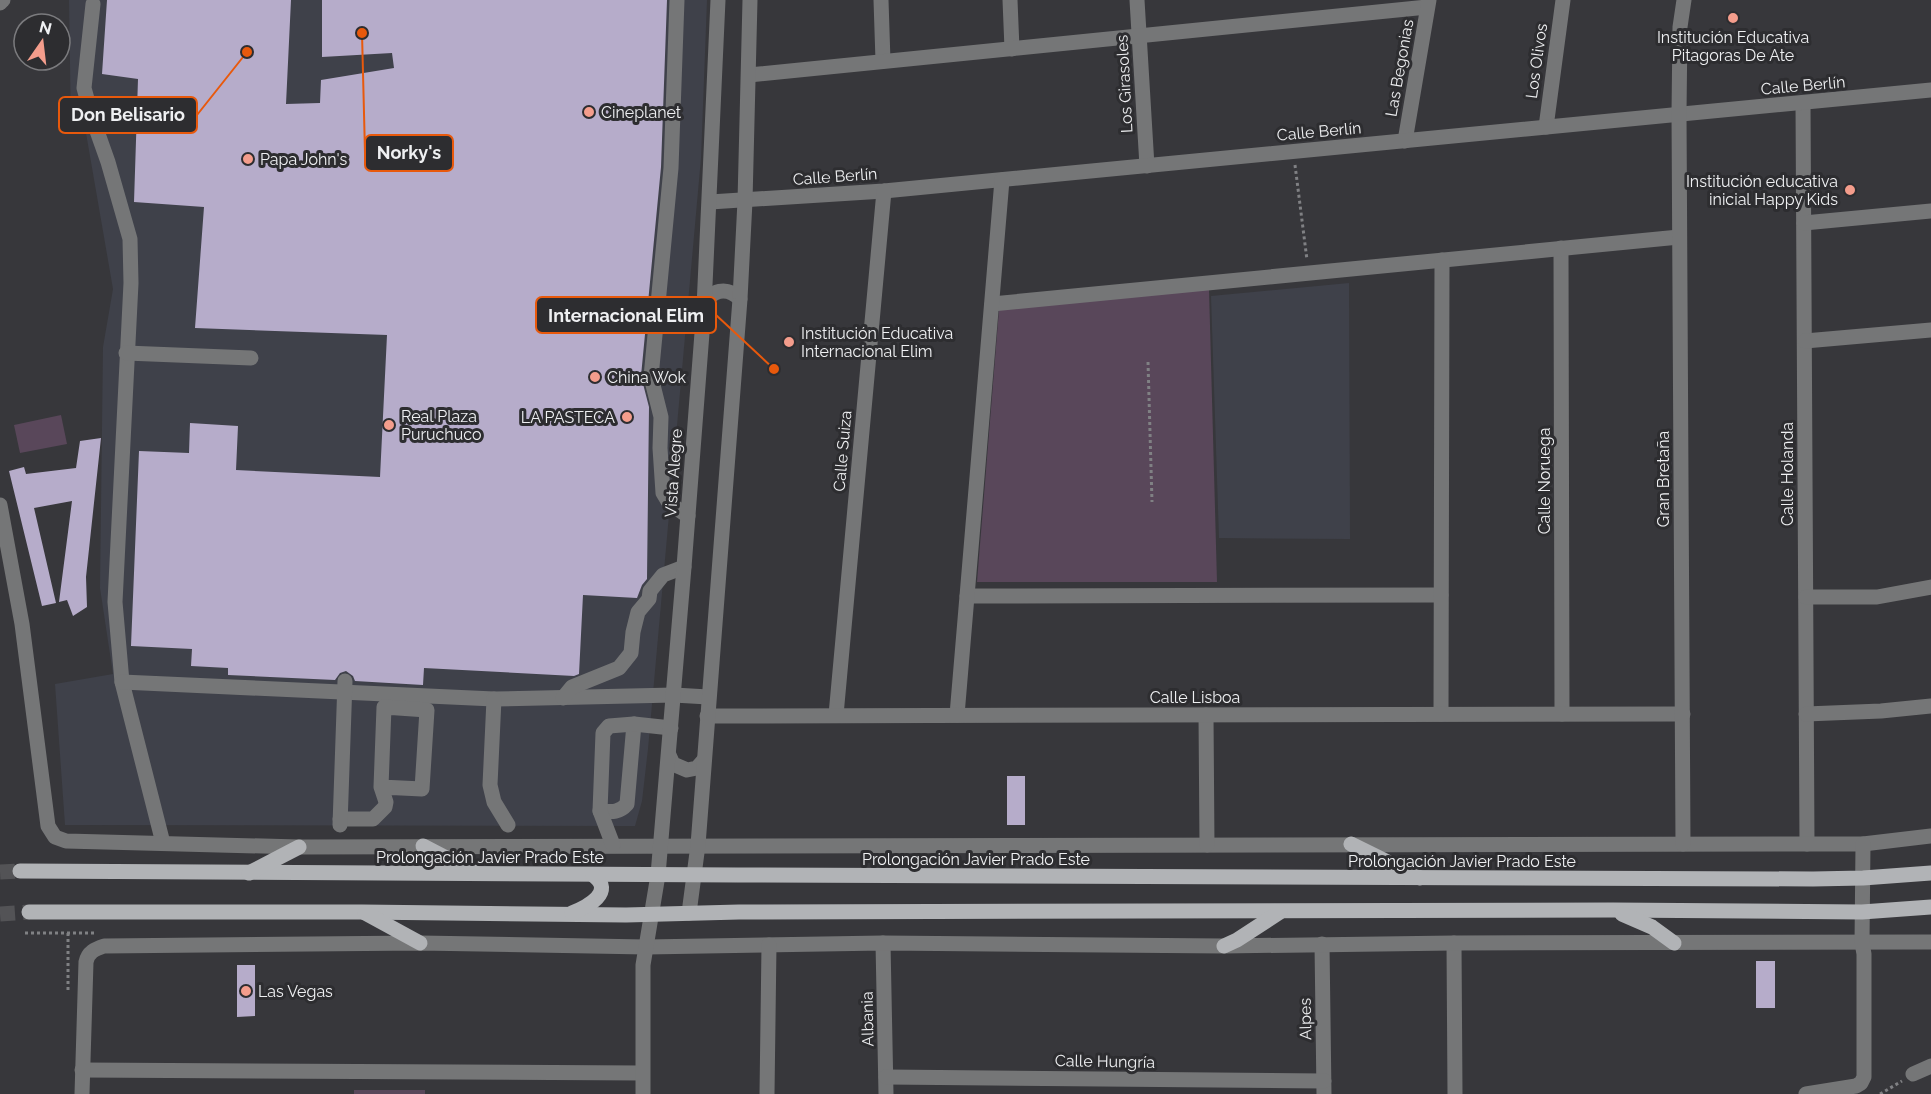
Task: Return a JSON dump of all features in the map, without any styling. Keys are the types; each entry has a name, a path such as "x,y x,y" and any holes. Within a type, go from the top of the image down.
{"main road":[{"path":"1351,844 1423,880"},
{"path":"423,846 478,874"},
{"path":"247,874 299,847"},
{"name":"Prolongación Javier Prado Este","path":"20,871 1423,880 1863,878 1931,873"},
{"path":"570,914 586,907 598,897 601,887 593,875"},
{"path":"28,912 689,914 1614,910 1862,912 1931,907"},
{"path":"1614,910 1646,924 1674,943"},
{"path":"362,912 420,943"},
{"path":"1224,946 1281,912"}],"street":[{"path":"677,0 671,168 651,376 661,417 660,448 663,494 669,503 687,516"},
{"name":"Vista Alegre","path":"643,1094 643,965 658,875 684,567 704,307 718,0"},
{"path":"689,914 698,845 740,299 746,201 750,0"},
{"path":"881,0 883,61"},
{"path":"1010,0 1012,49"},
{"name":"Los Girasoles","path":"1137,0 1147,166"},
{"name":"Los Olivos","path":"1546,127 1563,0"},
{"name":"Gran Bretaña","path":"1683,844 1679,113 1680,27 1684,0"},
{"path":"93,4 84,88 130,239 131,283 115,602 122,682 163,843"},
{"path":"748,75 1139,37 1428,4"},
{"name":"Las Begonias","path":"1405,141 1428,4"},
{"name":"Calle Berlín","path":"710,202 884,191 1931,90"},
{"name":"Calle Holanda","path":"1803,103 1807,844"},
{"path":"957,715 1002,180"},
{"name":"Calle Suiza","path":"836,715 884,191"},
{"path":"1804,223 1931,212"},
{"path":"992,304 1679,237"},
{"name":"Calle Noruega","path":"1561,248 1562,714"},
{"path":"1441,714 1442,260"},
{"path":"704,307 712,294 719,291 735,294 740,299"},
{"path":"1805,341 1931,330"},
{"path":"126,353 251,358"},
{"name":"Prolongación Javier Prado Este","path":"0,505 22,624 48,826 56,837 66,841 299,847 1863,844 1931,836"},
{"path":"563,698 572,687 619,668 631,653 638,612 649,599 650,591 663,575 684,567"},
{"path":"1806,597 1877,597 1931,587"},
{"path":"967,596 1441,595"},
{"path":"122,682 345,687 494,699 674,695 708,697"},
{"path":"345,687 340,822 373,819 385,807 386,802 381,787 384,707 427,710 422,789 381,787"},
{"path":"494,699 490,785 494,802 508,825"},
{"path":"1806,714 1931,706"},
{"name":"Calle Lisboa","path":"707,716 1683,714"},
{"path":"1206,715 1207,845"},
{"path":"613,845 600,811 603,733 609,726 634,724 671,728"},
{"path":"600,811 613,813 622,810 627,804 634,724"},
{"path":"669,755 670,760 677,767 687,770 697,768 704,760"},
{"path":"1806,1094 1861,1083 1864,1071 1863,844"},
{"path":"82,1094 86,962 87,956 104,946 420,943 646,947 883,943 1224,946 1931,942"},
{"name":"Albania","path":"883,943 886,1094"},
{"path":"1454,943 1455,1094"},
{"name":"Alpes","path":"1322,944 1324,1088"},
{"path":"767,1094 769,945"},
{"path":"1913,1074 1931,1066"},
{"path":"82,1070 642,1074"},
{"name":"Calle Hungría","path":"886,1077 1324,1088"}],"path":[{"path":"1294,152 1308,273"},
{"path":"1148,362 1152,502"},
{"path":"67,955 68,933"},
{"path":"1880,1094 1913,1074"}],"shaded area":[{"name":"Real Plaza Puruchuco","path":"69,0 707,0 701,158 648,749 642,801 635,826 65,825 55,684 113,674 100,588 103,347 113,289 86,133 71,128 72,12 69,12"},
{"path":"1349,283 1350,539 1219,538 1211,296"},
{"path":"1209,289 1217,582 977,582 999,310"},
{"path":"61,415 67,444 20,453 14,425"},
{"path":"354,1090 425,1090 425,1094 354,1094"}],"building":[{"name":"Real Plaza Puruchuco","path":"107,0 291,0 286,104 320,103 321,80 394,68 392,53 322,57 322,0 667,0 661,167 641,376 649,407 647,579 637,598 583,595 579,674 574,676 424,668 423,685 355,681 353,676 346,671 340,673 335,680 228,675 228,668 191,666 192,649 131,646 139,451 189,453 190,423 238,426 236,470 380,477 387,335 195,328 204,207 134,202 138,79 102,74"},
{"path":"101,438 86,577 87,607 73,616 67,600 59,602 72,501 34,508 56,603 42,606 9,471 24,467 26,474 76,468 80,441"},
{"path":"1007,776 1025,776 1025,825 1007,825"},
{"path":"1756,961 1775,961 1775,1008 1756,1008"},
{"name":"Las Vegas","path":"237,965 255,965 255,1016 237,1017"}],"tunnel":[{"path":"0,872 20,871"},
{"path":"0,914 29,912"}],"place":[{"name":"Institución Educativa Pitagoras De Ate","path":"1733,18"},
{"name":"Norky's","path":"362,33"},
{"name":"Don Belisario","path":"247,52"},
{"name":"Cineplanet","path":"589,112"},
{"name":"Papa John's","path":"248,159"},
{"name":"Institución educativa inicial Happy Kids","path":"1850,190"},
{"name":"Institución Educativa Internacional Elim","path":"789,342"},
{"name":"Internacional Elim","path":"774,369"},
{"name":"China Wok","path":"595,377"},
{"name":"LA PASTECA","path":"627,417"},
{"name":"Real Plaza Puruchuco","path":"389,425"},
{"name":"Las Vegas","path":"246,991"}]}
